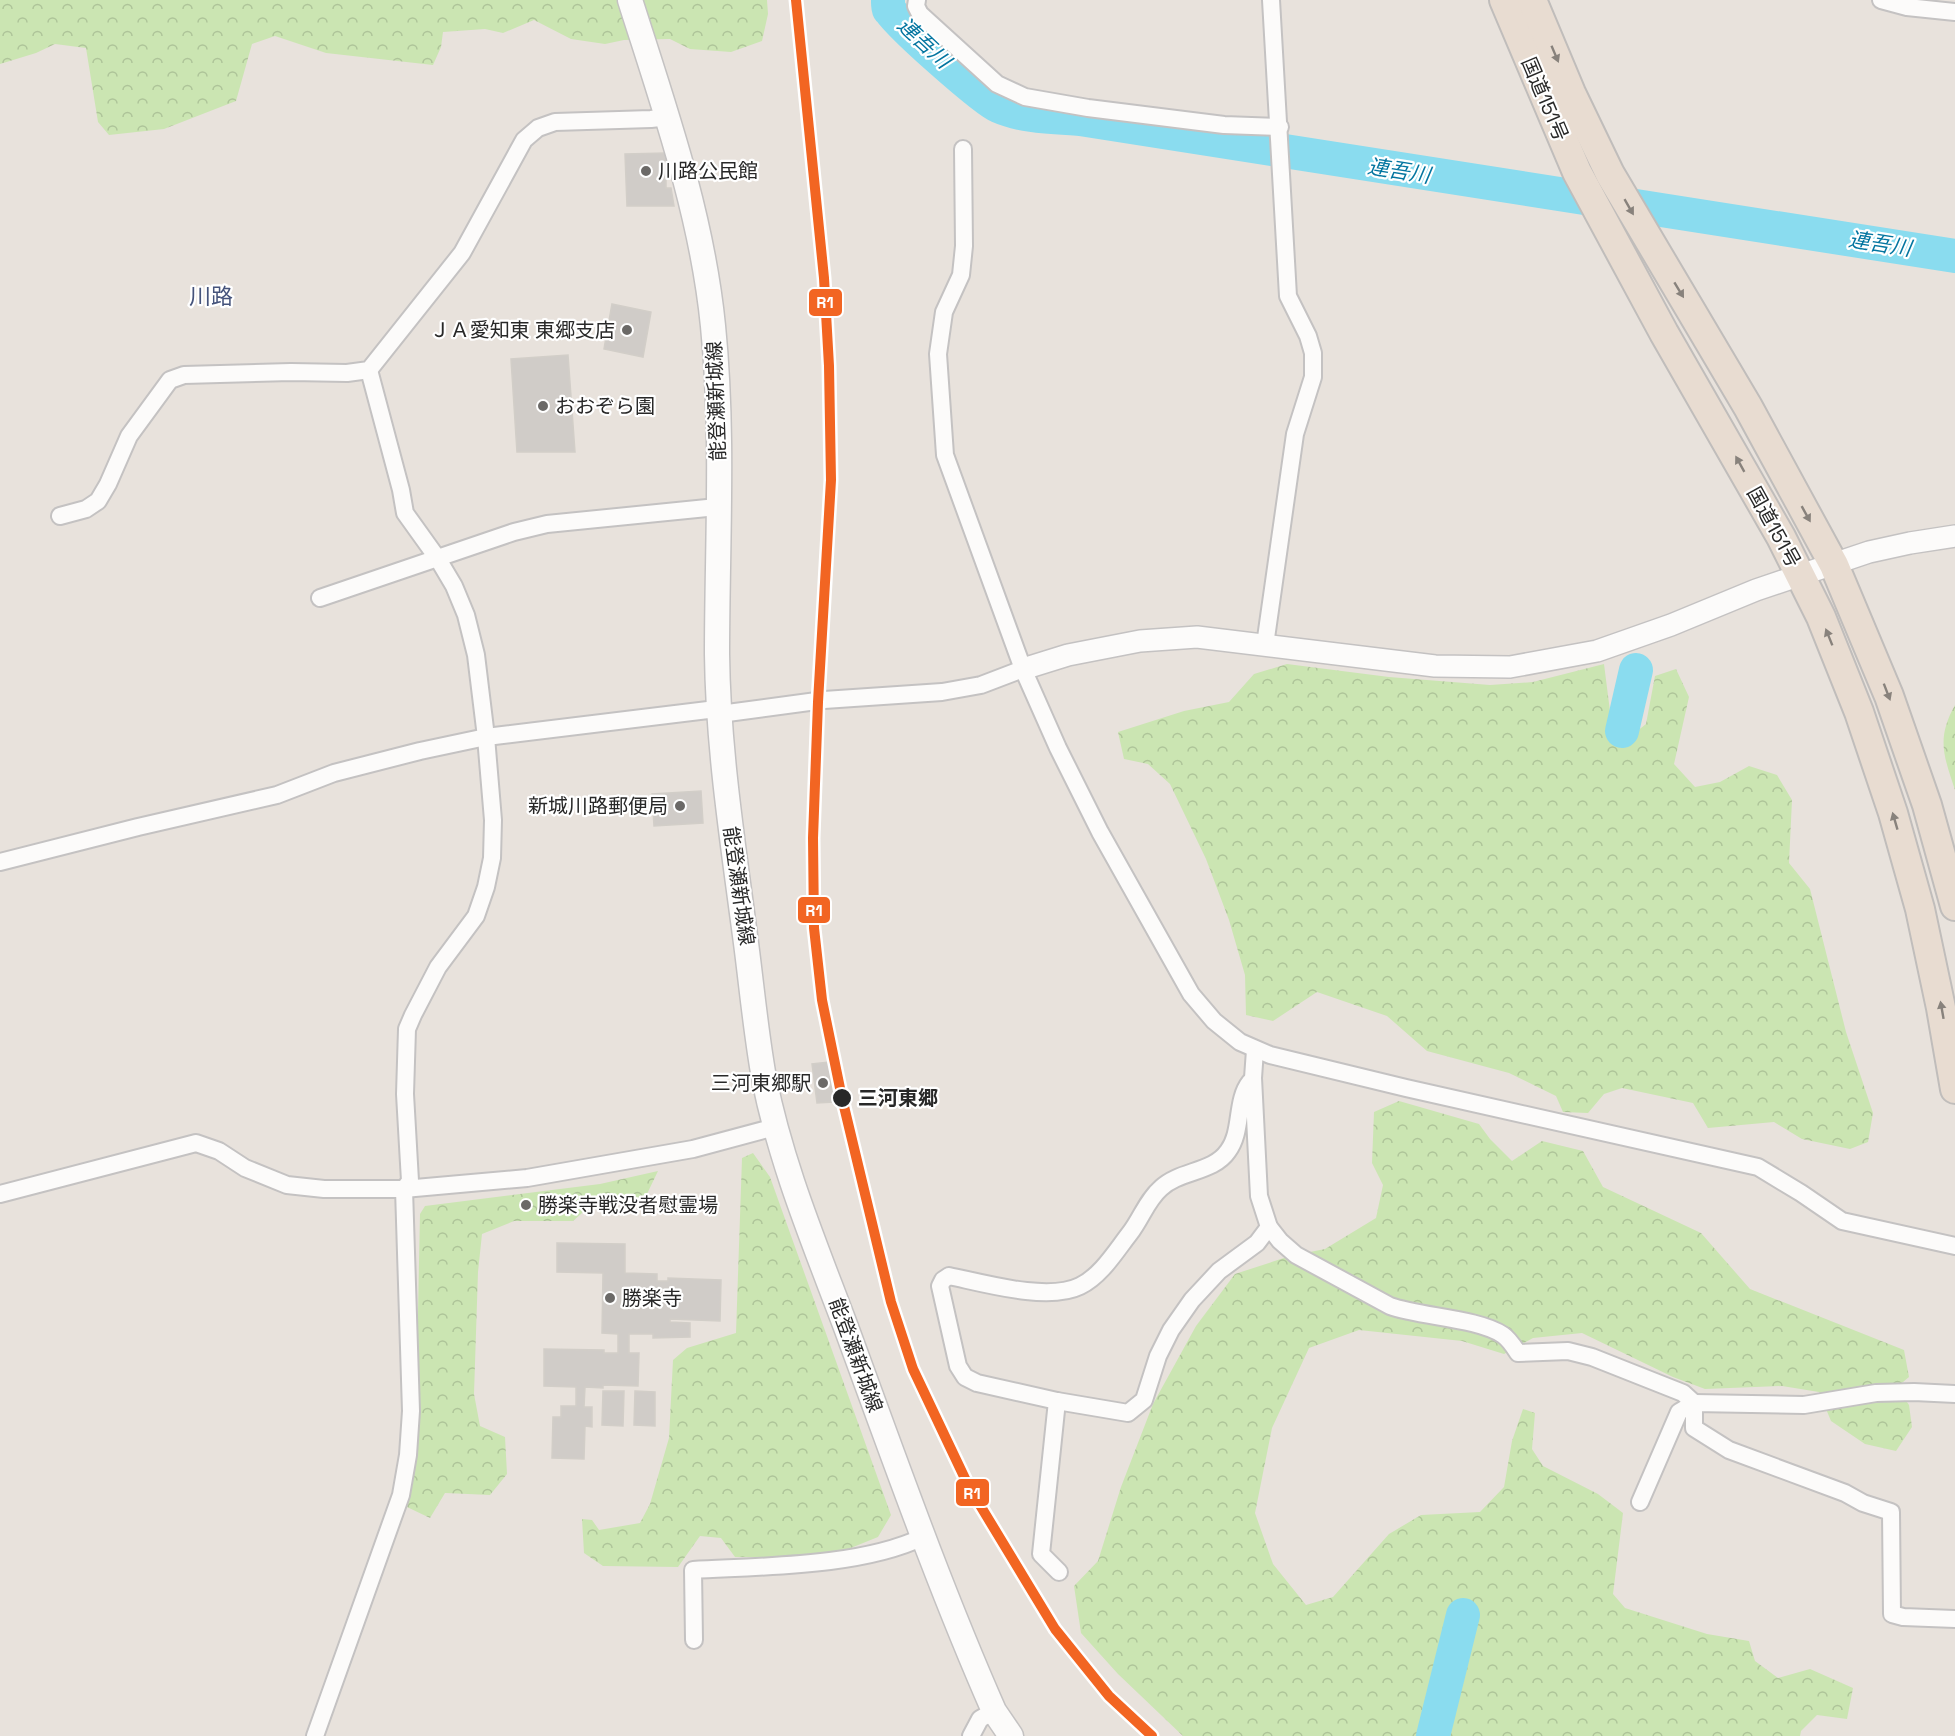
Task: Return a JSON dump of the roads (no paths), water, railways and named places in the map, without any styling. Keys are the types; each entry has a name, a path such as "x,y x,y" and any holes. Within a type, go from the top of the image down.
{"highway":[{"name":"国道151号","path":"1504,0 1577,172 1611,238 1781,537 1821,617 1859,712 1893,813 1920,909 1955,1089"},
{"name":"国道151号","path":"1532,0 1571,93 1610,174 1748,407 1834,565 1889,696 1927,805 1955,906"}],"main road":[{"name":"能登瀬新城線","path":"630,0 668,117 696,223 713,326 717,389 719,508 717,657 720,714 730,817 763,1075 786,1165 923,1537 994,1711 1011,1736"}],"street":[{"path":"917,0 916,6 920,14 997,84 1025,97 1088,108 1280,131"},
{"path":"1265,645 1295,434 1313,377 1313,353 1308,336 1287,296 1280,131 1271,0"},
{"path":"1881,0 1907,7 1955,12"},
{"path":"60,516 86,509 98,501 129,436 170,380 184,375 347,373 369,370 462,253 524,141 538,128 555,122 668,117"},
{"path":"963,149 964,246 961,275 944,312 938,354 945,455 1023,669 1058,748 1100,832 1191,994 1214,1021 1240,1042 1255,1050 1406,1089 1758,1167 1842,1221 1955,1246"},
{"path":"315,1736 401,1495 408,1455 411,1400 404,1189 410,1181 405,1094 407,1029 438,967 476,916 486,887 492,858 493,820 486,737 476,655 466,615 454,586 438,559 405,513 369,370"},
{"path":"320,598 514,532 547,524 719,508"},
{"path":"0,861 277,795 334,773 486,737 708,710 720,714 824,700 942,692 981,684 1068,655 1140,641 1197,637 1436,666 1510,667 1598,651 1671,625 1756,590 1869,552 1955,536"},
{"path":"1255,1050 1252,1078 1259,1196 1269,1227 1296,1255 1403,1311 1478,1325 1502,1334 1518,1353 1568,1351 1592,1357 1683,1393 1694,1403 1694,1428 1729,1450 1891,1512 1892,1614 1955,1619"},
{"path":"1252,1078 1243,1096 1235,1137 1228,1152 1216,1162 1176,1177 1161,1188 1149,1201 1132,1230 1100,1270 1082,1285 1068,1291 1047,1292 1016,1289 949,1276 943,1280 940,1286 957,1366 965,1377 977,1383 1057,1401 1128,1413 1144,1400 1158,1356 1170,1330 1192,1300 1218,1271 1257,1243 1269,1227"},
{"path":"0,1194 196,1143 219,1151 245,1168 287,1185 324,1189 404,1189 527,1178 693,1149 775,1127"},
{"path":"1640,1502 1680,1412 1694,1403 1804,1405 1876,1393 1955,1394"},
{"path":"1057,1401 1041,1554 1059,1572"},
{"path":"694,1640 693,1570 848,1558 902,1547 923,1537"},
{"path":"971,1736 980,1719 994,1711"}],"waterway":[{"name":"連吾川","path":"888,0 889,9 922,44 990,101 1008,110 1038,116 1080,119 1955,256"},
{"path":"1622,731 1636,670"},
{"path":"1433,1736 1463,1615"}],"place":[{"name":"川路公民館","path":"646,171"},
{"name":"ＪＡ愛知東 東郷支店","path":"627,330"},
{"name":"おおぞら園","path":"543,406"},
{"name":"新城川路郵便局","path":"680,806"},
{"name":"三河東郷駅","path":"823,1083"},
{"name":"三河東郷","path":"842,1098"},
{"name":"勝楽寺戦没者慰霊場","path":"526,1205"},
{"name":"勝楽寺","path":"610,1298"}],"district":[{"name":"川路","path":"211,296"}]}
